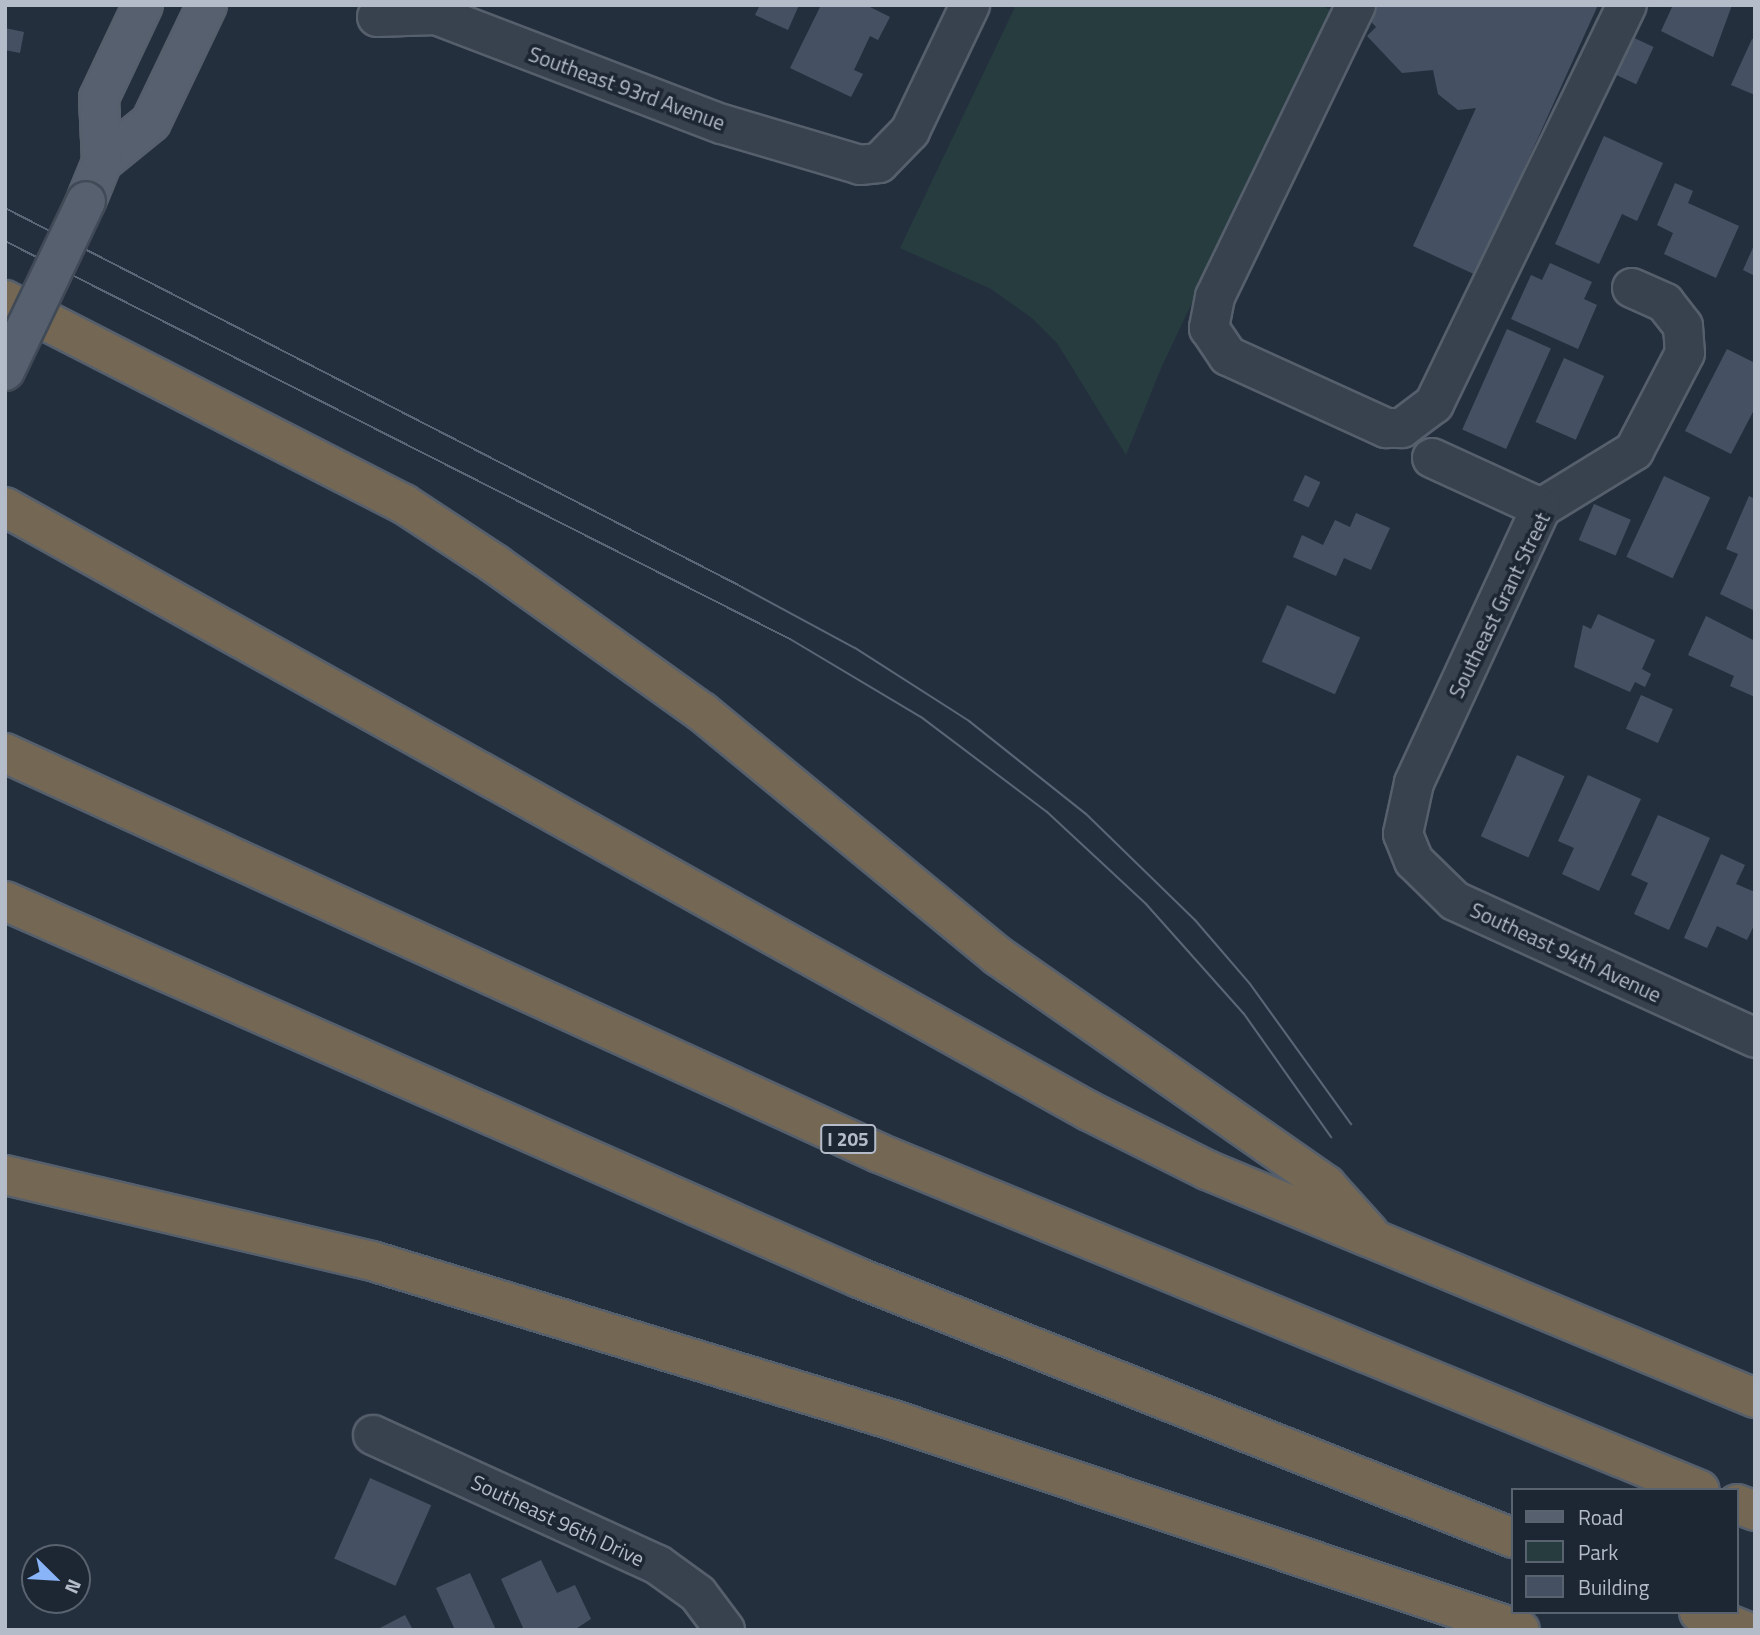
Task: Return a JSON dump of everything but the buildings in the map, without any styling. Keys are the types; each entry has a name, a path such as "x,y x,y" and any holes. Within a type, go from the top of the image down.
{"highway":[{"path":"5,300 404,504 495,564 702,712 998,956 1326,1185 1378,1242"},
{"path":"5,507 1089,1111 1207,1170 1755,1398"},
{"name":"I 205","path":"7,754 879,1153 1695,1488"},
{"path":"5,901 859,1278 1512,1538"},
{"path":"5,1175 372,1261 893,1420 1520,1630"},
{"path":"1704,1614 1742,1630"}],"main road":[{"path":"5,371 102,162 99,98 143,5"},
{"path":"102,162 151,122 206,5"}],"street":[{"name":"Southeast 93rd Avenue","path":"377,18 436,15 722,124 860,165 879,163 910,131 970,5"},
{"path":"1356,5 1215,297 1209,328 1228,356 1386,428 1402,428 1434,404 1627,5"},
{"name":"Southeast Grant Street","path":"1403,834 1414,783 1541,508 1634,451 1685,353 1683,326 1665,303 1632,288"},
{"path":"1432,458 1541,508"},
{"name":"Southeast 94th Avenue","path":"1403,834 1414,861 1455,901 1755,1038"},
{"name":"Southeast 96th Drive","path":"373,1435 658,1565 698,1594 725,1630"}],"green space":[{"path":"1016,5 1320,5 1331,10 1162,366 1126,455 1057,343 1032,318 991,289 900,248"}],"tram line":[{"path":"5,208 742,587 855,648 969,721 1086,814 1195,920 1250,984 1351,1124"},
{"path":"5,241 790,639 921,717 1047,812 1146,904 1244,1014 1331,1137"}]}
